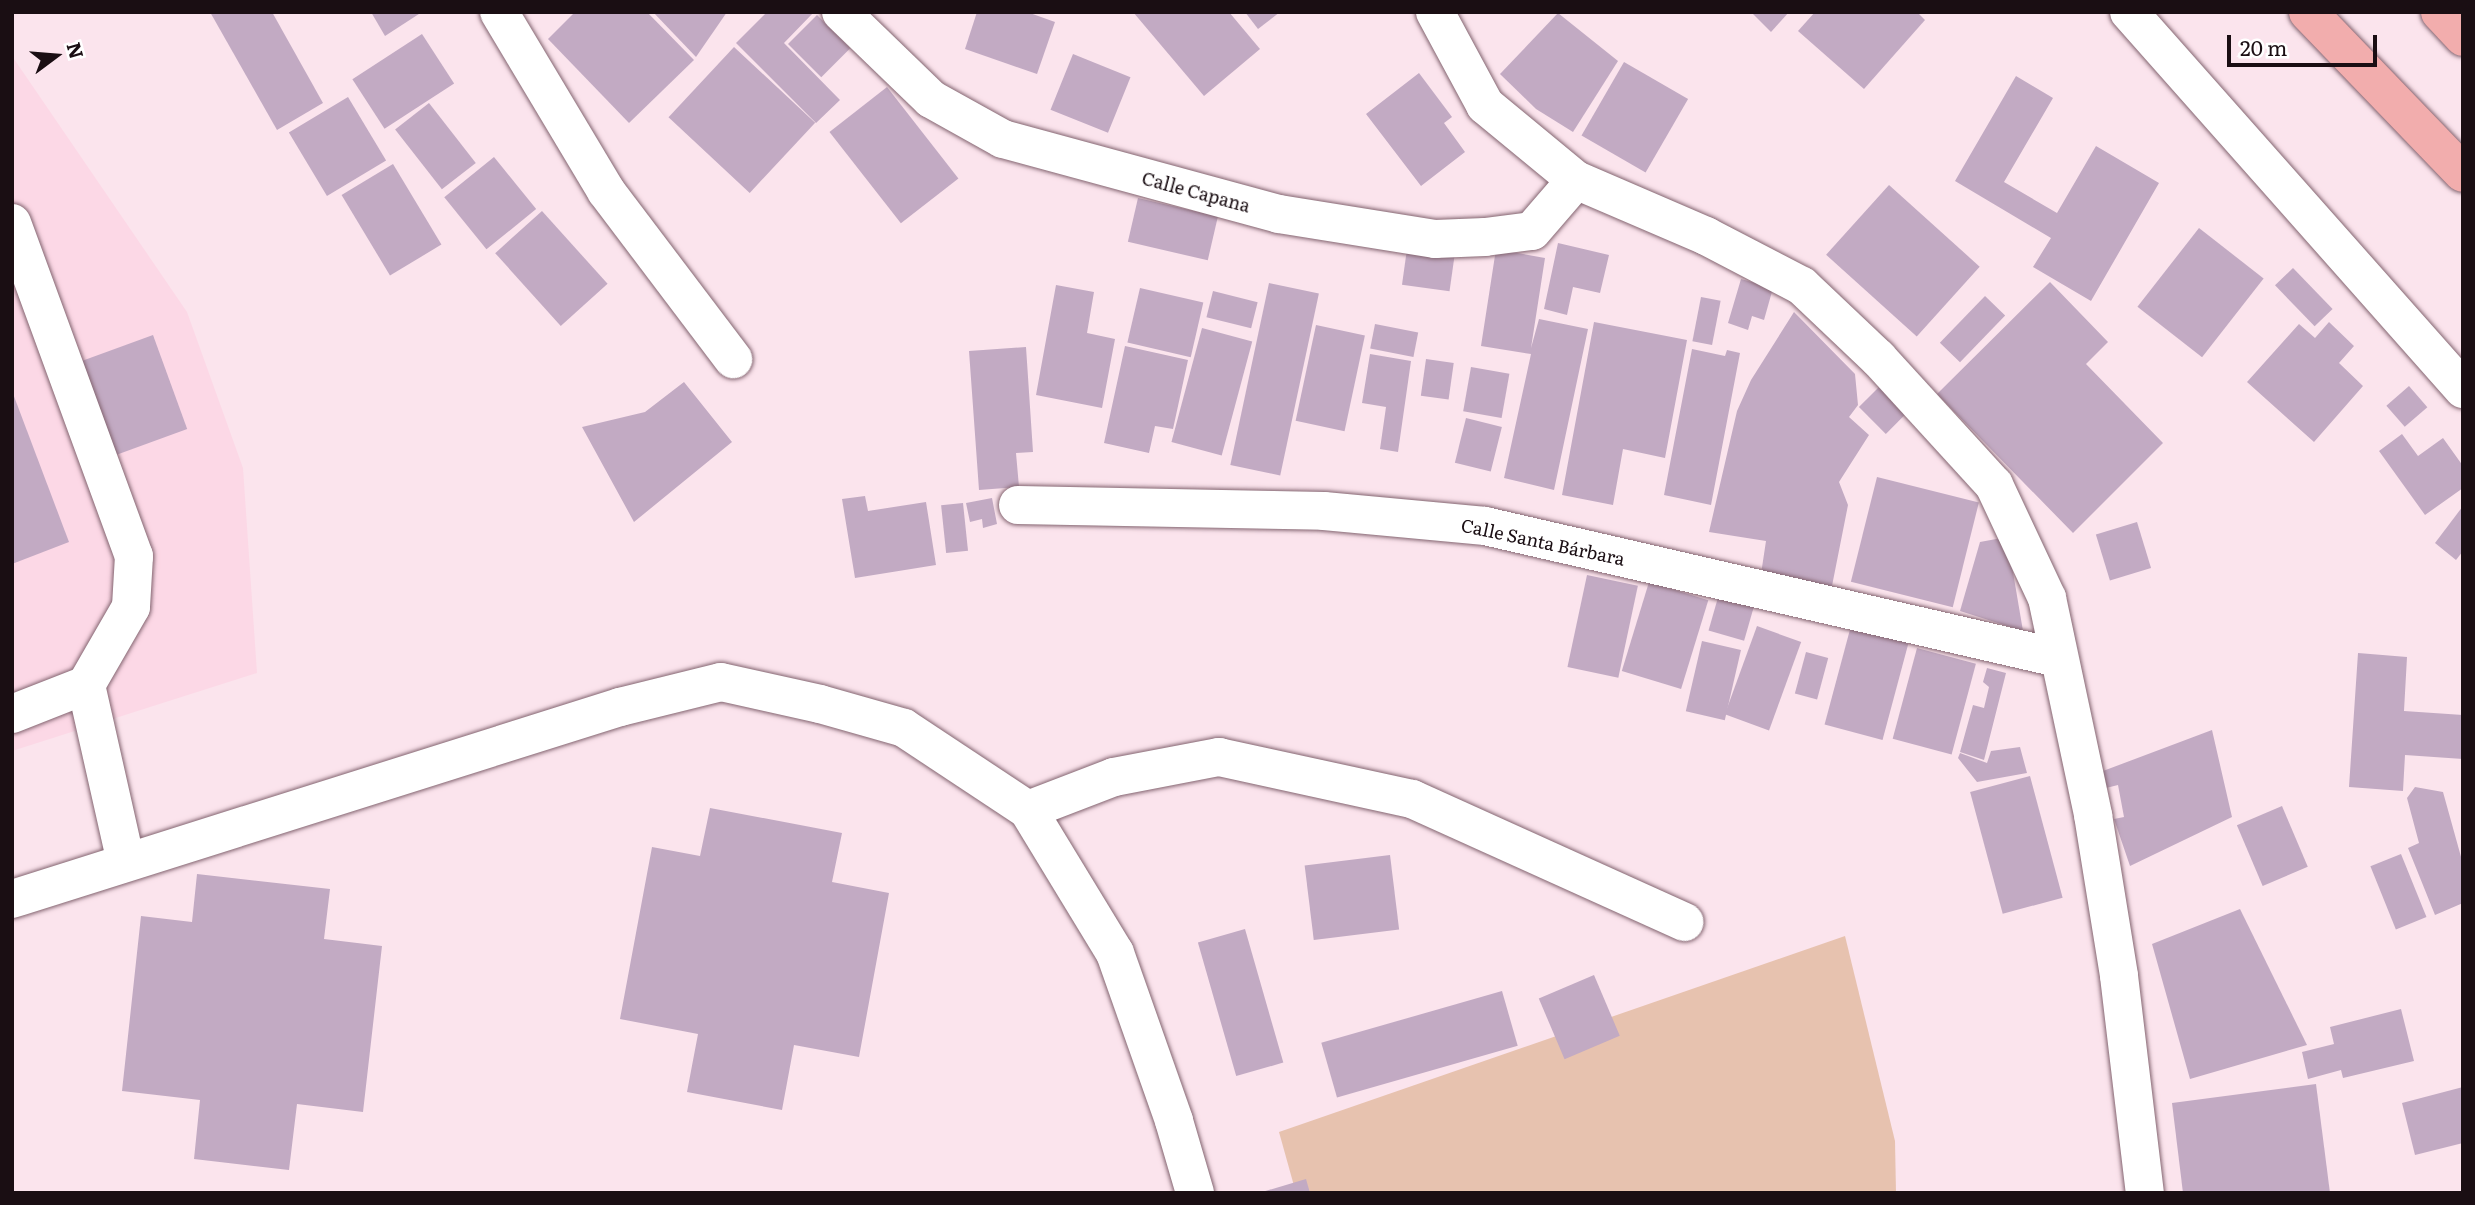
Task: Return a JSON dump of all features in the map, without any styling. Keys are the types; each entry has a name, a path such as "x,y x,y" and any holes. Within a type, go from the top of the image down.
{"main road":[{"path":"2308,12 2463,173"},
{"path":"2441,12 2463,37"}],"street":[{"path":"499,12 606,191 733,359"},
{"name":"Calle Capana","path":"841,12 931,99 1003,139 1279,214 1435,239 1485,237 1531,231 1576,180"},
{"path":"1435,12 1485,105 1576,180 1706,236 1802,286 1878,358 1994,485 2047,598 2092,815 2119,976 2145,1193"},
{"path":"2129,12 2463,389"},
{"path":"12,223 134,556 131,607 86,685 12,714"},
{"name":"Calle Santa Bárbara","path":"1018,505 1324,511 1485,526 2058,658"},
{"path":"12,899 620,707 721,682 820,704 904,728 1028,810 1115,953 1174,1121 1195,1193"},
{"path":"86,685 126,862"},
{"path":"1028,810 1114,777 1219,757 1412,799 1685,922"}],"shaded area":[{"path":"12,56 187,312 243,468 257,673 12,751"},
{"path":"1845,936 1895,1141 1896,1193 1296,1193 1279,1132"}],"building":[{"path":"210,12 272,12 323,103 277,130"},
{"path":"371,12 422,12 385,36"},
{"path":"575,12 647,12 694,60 629,123 548,39"},
{"path":"653,12 727,12 696,57"},
{"path":"767,12 814,12 784,43 840,100 816,123 736,43"},
{"path":"977,12 1027,12 1055,22 1037,74 965,49"},
{"path":"1133,12 1229,12 1260,49 1204,96"},
{"path":"1245,12 1280,12 1258,29"},
{"path":"1751,12 1789,12 1771,32"},
{"path":"1815,12 1917,12 1925,20 1864,89 1798,31"},
{"path":"1558,13 1618,61 1573,132 1536,109 1500,74"},
{"path":"817,15 850,48 821,77 788,44"},
{"path":"422,34 454,83 385,129 352,79"},
{"path":"734,47 815,123 750,193 669,117"},
{"path":"1073,54 1130,77 1108,133 1051,110"},
{"path":"1624,62 1688,99 1646,173 1582,136"},
{"path":"1419,73 1452,117 1444,123 1465,152 1421,186 1366,114"},
{"path":"2016,76 2053,98 2004,182 2057,213 2096,146 2159,183 2091,301 2033,267 2051,238 1955,181"},
{"path":"887,87 958,178 901,223 829,132"},
{"path":"348,97 386,160 327,196 289,133"},
{"path":"429,103 476,163 442,189 395,129"},
{"path":"494,157 536,209 486,249 444,197"},
{"path":"393,164 441,245 390,275 342,195"},
{"path":"1889,185 1980,267 1917,336 1826,255"},
{"path":"1138,198 1218,216 1208,260 1128,242"},
{"path":"542,211 608,284 561,326 495,253"},
{"path":"2199,228 2264,278 2202,357 2137,307"},
{"path":"1558,243 1609,255 1600,293 1573,287 1567,315 1544,309"},
{"path":"1407,249 1455,256 1450,291 1402,285"},
{"path":"1496,249 1545,258 1531,348 1539,319 1588,329 1554,490 1504,478 1531,354 1481,346"},
{"path":"2293,268 2333,309 2315,326 2275,285"},
{"path":"1741,279 1773,288 1764,320 1752,316 1748,330 1728,323"},
{"path":"2050,282 2108,342 2086,364 2163,443 2073,533 1937,394"},
{"path":"1269,283 1319,294 1280,476 1230,465"},
{"path":"1056,285 1094,292 1087,333 1115,339 1102,408 1036,395"},
{"path":"1140,288 1203,303 1191,357 1127,343"},
{"path":"1213,291 1258,302 1251,328 1206,317"},
{"path":"1985,296 2005,315 1960,362 1940,343"},
{"path":"1701,297 1721,301 1712,345 1692,341"},
{"path":"1794,312 1855,374 1858,405 1849,417 1869,435 1839,482 1848,505 1831,591 1761,574 1766,541 1709,532 1737,411 1751,380"},
{"path":"1594,322 1687,340 1665,458 1623,449 1613,505 1562,495"},
{"path":"2329,322 2354,346 2339,363 2363,386 2314,442 2247,382 2299,324 2315,338"},
{"path":"1375,324 1418,332 1413,357 1370,349"},
{"path":"1316,325 1365,335 1345,431 1296,421"},
{"path":"1202,328 1252,341 1222,455 1171,442"},
{"path":"153,335 187,429 114,456 80,362"},
{"path":"1125,346 1188,360 1173,429 1155,426 1149,453 1104,443"},
{"path":"1026,347 1033,452 1016,453 1019,487 979,490 969,351"},
{"path":"1692,349 1725,356 1727,350 1740,353 1711,505 1664,495"},
{"path":"1370,354 1411,361 1398,452 1380,449 1386,407 1362,403"},
{"path":"1426,359 1454,363 1449,400 1421,396"},
{"path":"1471,367 1509,374 1502,418 1463,411"},
{"path":"684,382 732,442 634,522 582,427 645,412"},
{"path":"1883,383 1910,410 1886,434 1859,407"},
{"path":"2409,386 2427,407 2405,427 2386,406"},
{"path":"12,391 69,542 12,564"},
{"path":"1466,418 1502,427 1491,472 1455,463"},
{"path":"2402,434 2418,456 2443,438 2463,466 2463,488 2425,515 2379,451"},
{"path":"1877,477 1979,502 1953,607 1851,582"},
{"path":"865,496 868,511 926,502 936,565 855,578 842,499"},
{"path":"992,498 997,524 983,528 982,519 970,522 966,503"},
{"path":"963,503 968,551 946,553 941,505"},
{"path":"2463,506 2463,551 2456,560 2435,543"},
{"path":"2137,522 2151,568 2110,580 2096,535"},
{"path":"2007,537 2023,631 1960,611 1980,542"},
{"path":"1587,575 1638,586 1618,678 1567,667"},
{"path":"1649,582 1708,600 1681,689 1622,671"},
{"path":"1719,594 1755,604 1744,641 1709,631"},
{"path":"1852,622 1910,638 1883,740 1825,724"},
{"path":"1757,626 1801,642 1769,730 1725,714"},
{"path":"1702,641 1741,650 1725,720 1686,711"},
{"path":"1917,648 1976,664 1952,755 1893,739"},
{"path":"1806,652 1828,658 1817,699 1795,694"},
{"path":"2358,653 2407,657 2404,711 2463,715 2463,759 2405,755 2403,791 2349,787"},
{"path":"1987,668 2006,673 1984,760 1960,752 1973,705 1984,708 1989,687 1983,682"},
{"path":"2212,730 2232,817 2130,866 2114,819 2124,817 2118,785 2106,788 2103,771"},
{"path":"2020,747 2027,773 1977,782 1958,758 1960,753 1987,763 1991,751"},
{"path":"2030,776 2063,898 2003,914 1970,792"},
{"path":"2415,787 2443,792 2463,864 2463,903 2435,915 2408,848 2419,843 2407,798"},
{"path":"2282,806 2308,867 2263,886 2237,825"},
{"path":"710,808 842,833 832,882 889,893 859,1057 794,1045 782,1110 687,1092 698,1034 620,1019 652,847 700,856"},
{"path":"2401,854 2426,917 2396,929 2370,866"},
{"path":"1390,855 1399,929 1314,940 1305,865"},
{"path":"197,874 330,889 324,939 382,946 363,1112 297,1104 289,1170 194,1159 200,1100 122,1091 141,916 192,922"},
{"path":"2240,909 2307,1045 2190,1079 2152,944"},
{"path":"1245,929 1283,1063 1236,1076 1198,943"},
{"path":"1594,975 1620,1036 1565,1059 1539,998"},
{"path":"1502,991 1518,1046 1337,1098 1321,1043"},
{"path":"2401,1009 2414,1061 2343,1078 2341,1070 2308,1079 2302,1052 2334,1044 2330,1027"},
{"path":"2316,1084 2330,1193 2183,1193 2172,1103"},
{"path":"2463,1087 2463,1143 2415,1155 2402,1103"},
{"path":"1306,1179 1310,1193 1262,1193 1262,1192"}]}
